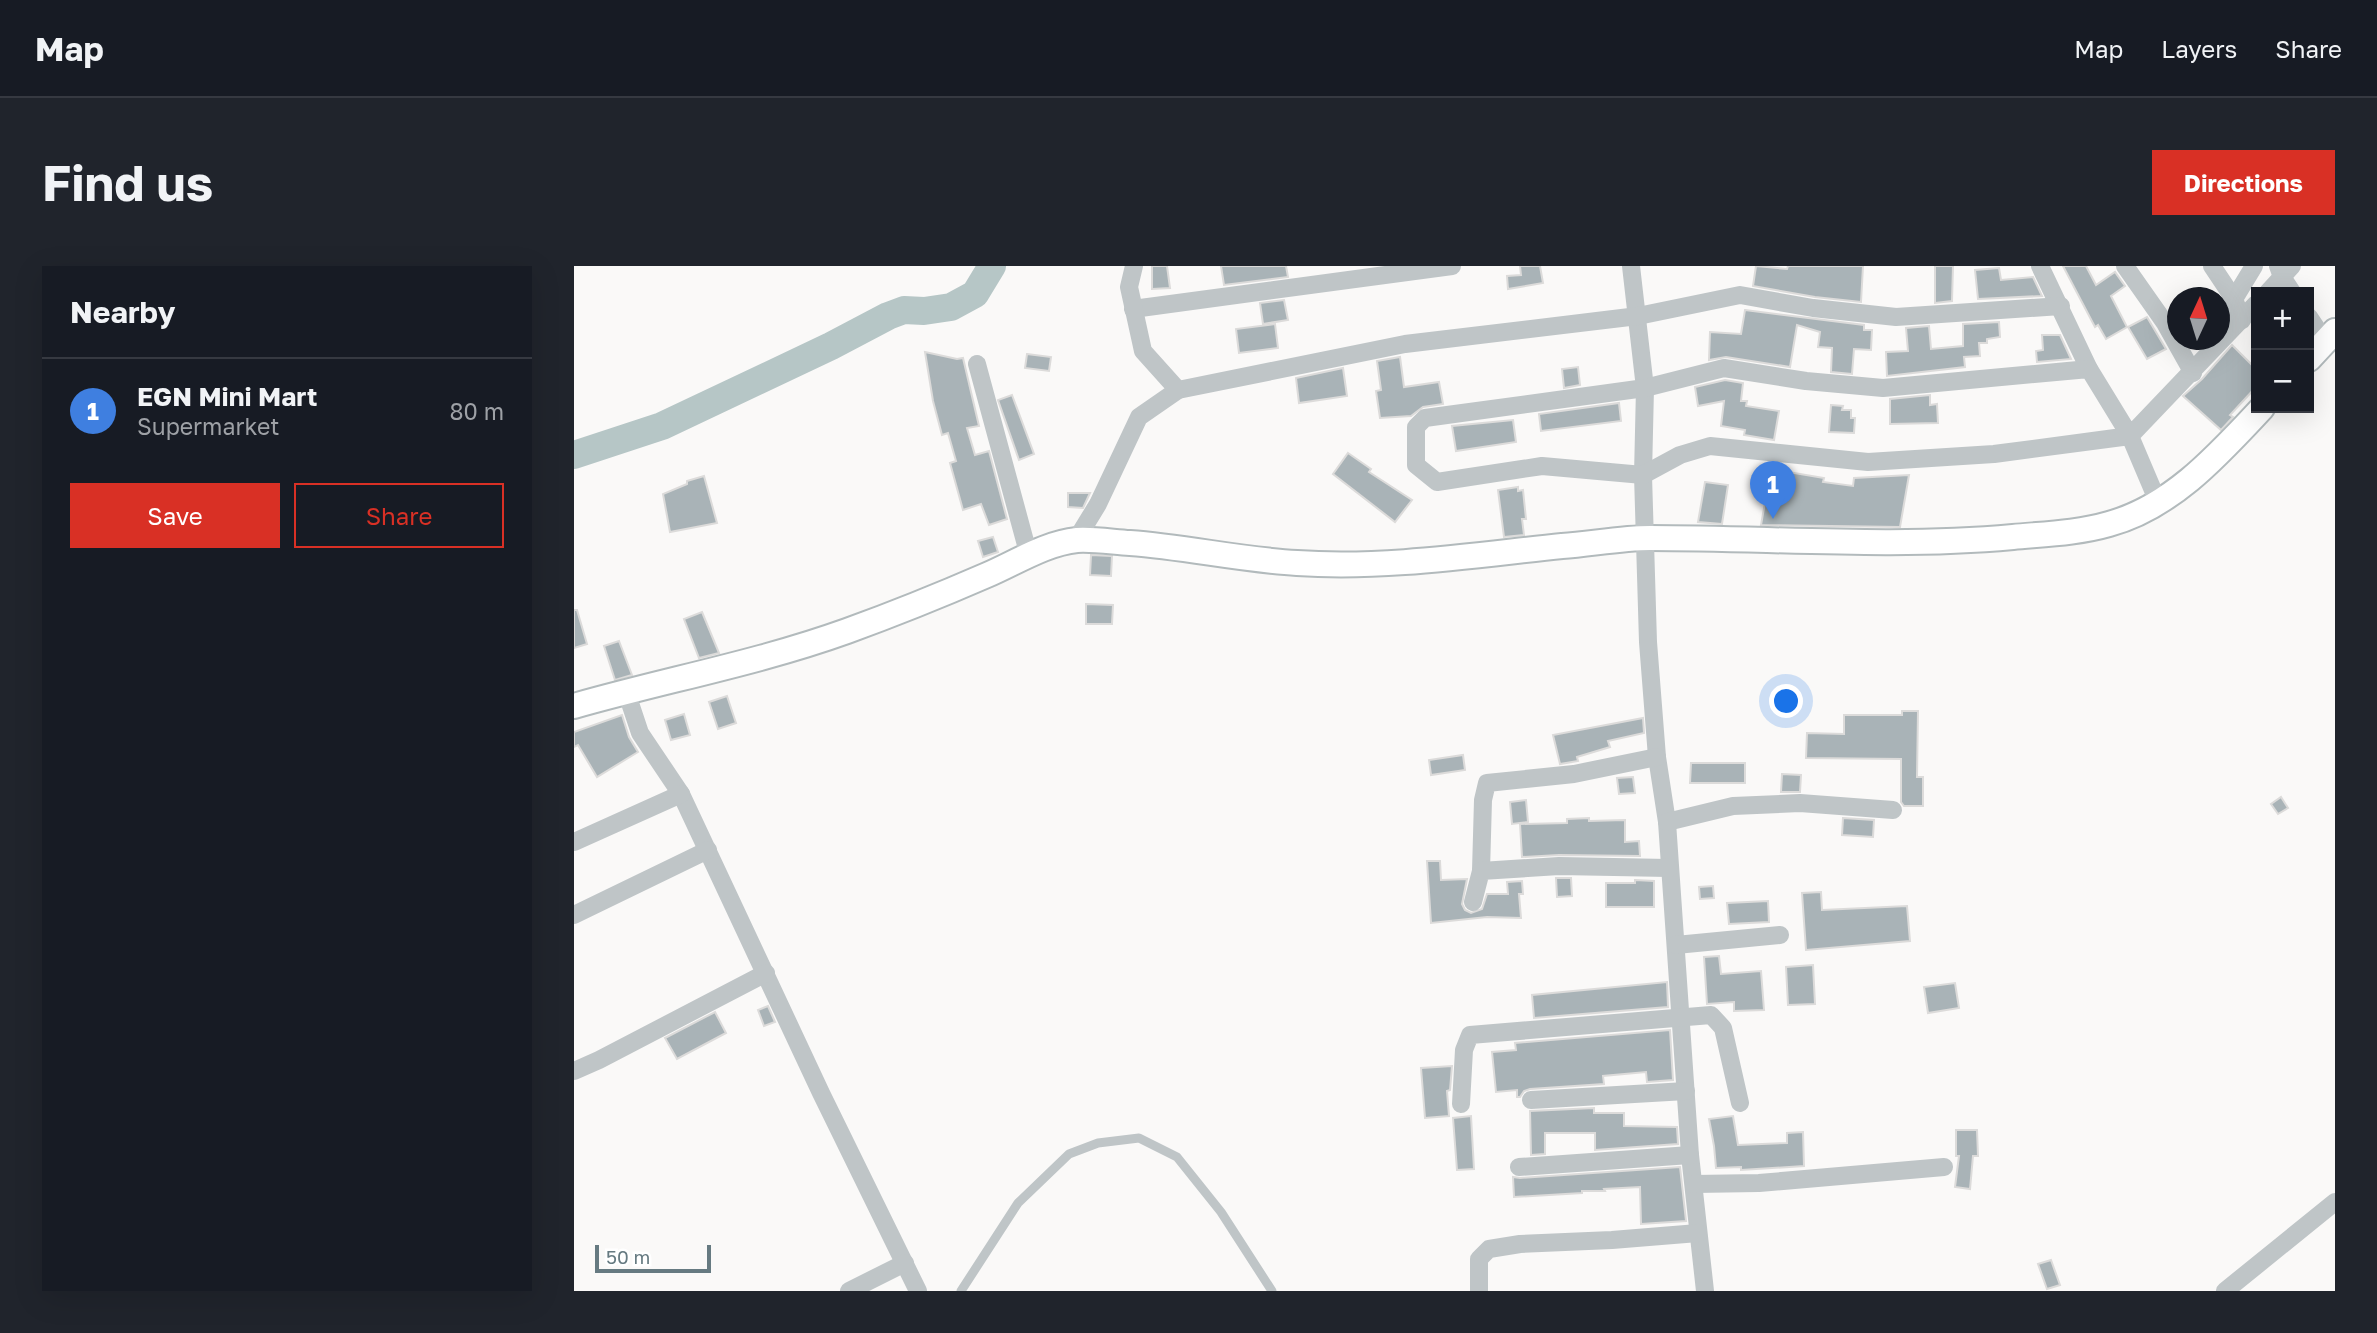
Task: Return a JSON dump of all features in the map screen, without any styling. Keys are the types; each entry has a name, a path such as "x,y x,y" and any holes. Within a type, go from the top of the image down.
{"street":[{"path":"1134,266 1129,287 1143,351 1178,390"},
{"path":"1328,266 1353,279"},
{"path":"1133,309 1452,266"},
{"path":"1632,266 1645,388 1644,565 1657,757 1667,822 1690,1155 1705,1291"},
{"path":"2040,266 2089,369 2130,436 2158,502"},
{"path":"2125,266 2167,318"},
{"path":"2089,369 1883,388 1806,381 1724,368 1645,388 1425,418 1416,427 1416,465 1437,482 1542,466 1643,475 1680,456 1710,446 1868,462 1994,454 2130,436 2193,373 2239,311 2253,267 2216,272 2239,311"},
{"path":"1076,540 1098,505 1139,417 1178,390 1405,344 1638,316 1740,295 1813,308 1896,317 2061,306"},
{"path":"2230,314 2251,306"},
{"path":"2314,327 2323,344"},
{"path":"2183,350 2193,373"},
{"path":"976,364 1029,556"},
{"path":"574,706 714,671 845,632 922,603 1051,546 1076,540 1143,544 1300,564 1443,558 1646,538 1857,544 1975,540 2101,526 2138,514 2158,502 2201,470 2257,413"},
{"path":"626,691 639,733 681,794 821,1093 918,1291"},
{"path":"1473,902 1481,871 1483,800 1487,783 1574,774 1657,757"},
{"path":"574,842 681,794"},
{"path":"1667,822 1733,806 1800,803 1893,810"},
{"path":"574,915 708,850"},
{"path":"1481,871 1559,866 1669,868"},
{"path":"1676,945 1780,935"},
{"path":"574,1071 766,972"},
{"path":"1461,1104 1464,1050 1470,1035 1711,1015 1720,1022 1740,1103"},
{"path":"1531,1100 1686,1091"},
{"path":"1519,1167 1690,1155"},
{"path":"1694,1184 1759,1183 1944,1167"},
{"path":"2225,1291 2335,1202"},
{"path":"1479,1291 1479,1259 1489,1249 1520,1244 1698,1233"},
{"path":"849,1291 905,1264"}],"lane":[{"path":"961,1291 1018,1203 1069,1154 1098,1143 1139,1138 1177,1157 1221,1212 1272,1291"}],"building":[{"path":"1152,266 1167,266 1170,288 1152,289"},
{"path":"1221,266 1286,266 1288,277 1224,285"},
{"path":"1520,266 1540,266 1543,283 1508,289 1507,276 1521,275"},
{"path":"1756,266 1787,269 1788,266 1863,266 1861,302 1753,286"},
{"path":"1935,266 1953,266 1952,301 1935,303"},
{"path":"2063,266 2086,266 2096,285 2115,272 2125,286 2111,296 2127,327 2106,339 2098,325 2095,327"},
{"path":"1999,268 2001,280 2033,277 2042,296 1978,299 1975,270"},
{"path":"1284,300 1288,320 1263,324 1260,303"},
{"path":"1745,310 1864,325 1864,330 1872,330 1871,350 1854,349 1852,374 1831,372 1832,348 1818,347 1820,332 1797,325 1790,367 1726,357 1709,360 1710,332 1741,334"},
{"path":"2147,317 2166,349 2147,359 2128,327"},
{"path":"1999,322 2000,337 1987,339 1987,343 1979,343 1980,356 1964,357 1965,367 1887,376 1886,352 1908,351 1906,328 1929,326 1931,349 1963,346 1963,324"},
{"path":"1275,324 1278,348 1239,353 1236,329"},
{"path":"2042,335 2060,335 2071,359 2037,362 2036,351 2043,350"},
{"path":"2232,345 2251,364 2251,392 2230,415 2233,417 2221,430 2183,396"},
{"path":"925,352 963,358 979,426 967,428 975,455 989,451 1007,519 989,525 981,504 963,510 950,463 956,461 948,433 942,435"},
{"path":"1027,354 1051,357 1049,371 1025,368"},
{"path":"1400,357 1404,387 1439,382 1443,404 1423,407 1411,416 1380,418 1376,391 1381,390 1377,361"},
{"path":"1578,367 1580,385 1564,388 1562,369"},
{"path":"1343,368 1347,396 1299,403 1296,378"},
{"path":"1725,380 1743,383 1741,401 1747,401 1746,406 1779,411 1774,440 1744,435 1745,430 1721,426 1724,401 1698,406 1695,387"},
{"path":"1012,395 1034,454 1019,460 998,400"},
{"path":"1930,395 1930,405 1937,404 1938,423 1890,424 1890,399"},
{"path":"1619,403 1621,421 1541,431 1539,414"},
{"path":"1831,405 1843,406 1842,410 1851,410 1851,418 1855,418 1854,433 1829,432"},
{"path":"1513,420 1516,442 1456,451 1452,426"},
{"path":"1348,453 1371,469 1369,472 1412,500 1395,522 1333,474"},
{"path":"1771,469 1824,478 1823,482 1853,486 1854,478 1909,475 1900,527 1761,525"},
{"path":"704,476 717,523 670,532 663,494 687,484 687,481"},
{"path":"1705,482 1728,485 1722,524 1698,522"},
{"path":"1518,487 1518,491 1523,490 1526,519 1522,519 1524,535 1504,537 1498,490"},
{"path":"1068,493 1090,493 1083,508 1068,507"},
{"path":"993,537 998,552 983,557 978,541"},
{"path":"1091,555 1112,556 1111,576 1090,575"},
{"path":"1086,604 1113,605 1112,624 1086,624"},
{"path":"574,610 577,610 587,644 574,648"},
{"path":"702,612 719,653 699,658 684,619"},
{"path":"619,641 632,675 615,680 604,646"},
{"path":"727,696 736,723 718,729 709,702"},
{"path":"1902,711 1918,711 1917,777 1923,777 1923,806 1904,806 1901,802 1901,759 1806,758 1807,733 1844,734 1844,715 1902,715"},
{"path":"684,714 690,735 671,740 665,720"},
{"path":"622,715 629,737 638,752 597,777 578,745 574,747 574,732"},
{"path":"1643,718 1644,733 1608,741 1610,747 1577,757 1578,761 1560,764 1553,735"},
{"path":"1463,755 1465,770 1431,775 1429,760"},
{"path":"1691,763 1745,763 1745,783 1690,783"},
{"path":"1782,774 1801,775 1800,792 1781,792"},
{"path":"1633,777 1635,793 1619,794 1617,778"},
{"path":"2281,797 2288,808 2278,814 2271,804"},
{"path":"1526,800 1528,822 1512,824 1510,802"},
{"path":"1589,818 1589,821 1625,820 1625,842 1639,841 1640,856 1522,857 1520,824 1567,823 1567,819"},
{"path":"1843,818 1874,820 1873,837 1842,835"},
{"path":"1427,861 1440,861 1441,880 1467,879 1462,904 1465,910 1471,913 1482,909 1487,894 1508,894 1507,882 1522,881 1523,894 1519,894 1521,918 1487,917 1431,923"},
{"path":"1556,878 1571,878 1572,896 1557,897"},
{"path":"1635,880 1654,881 1654,907 1606,907 1606,883 1635,883"},
{"path":"1713,886 1714,898 1700,899 1699,887"},
{"path":"1821,892 1822,910 1907,906 1910,941 1806,950 1802,893"},
{"path":"1768,901 1769,922 1729,924 1727,903"},
{"path":"1719,956 1721,974 1761,971 1764,1010 1734,1011 1734,1002 1707,1004 1704,957"},
{"path":"1813,965 1815,1004 1788,1005 1786,967"},
{"path":"1667,982 1668,1007 1534,1018 1532,995"},
{"path":"1955,983 1959,1008 1928,1013 1924,987"},
{"path":"768,1006 775,1022 764,1026 758,1010"},
{"path":"715,1012 726,1033 677,1059 665,1038"},
{"path":"1670,1030 1673,1080 1647,1082 1646,1072 1603,1076 1604,1084 1530,1089 1524,1091 1520,1097 1517,1097 1517,1090 1496,1092 1492,1052 1516,1050 1515,1043"},
{"path":"1452,1066 1450,1090 1447,1091 1449,1116 1425,1118 1421,1068"},
{"path":"1594,1108 1594,1113 1624,1113 1624,1126 1677,1127 1678,1144 1595,1150 1595,1133 1545,1133 1545,1154 1531,1155 1530,1111"},
{"path":"1471,1116 1474,1169 1457,1170 1453,1118"},
{"path":"1733,1116 1738,1145 1787,1143 1787,1133 1803,1132 1804,1166 1741,1170 1741,1167 1716,1168 1709,1119"},
{"path":"1956,1130 1977,1130 1978,1156 1973,1156 1970,1189 1955,1187 1959,1156 1956,1156"},
{"path":"1680,1167 1686,1221 1641,1224 1640,1187 1514,1197 1513,1177"},
{"path":"2051,1260 2060,1285 2047,1289 2038,1264"}],"waterway":[{"path":"574,455 662,426 888,316 904,310 924,311 951,307 975,294 992,266"}],"place":[{"name":"EGN Mini Mart","path":"1773,519"}]}
